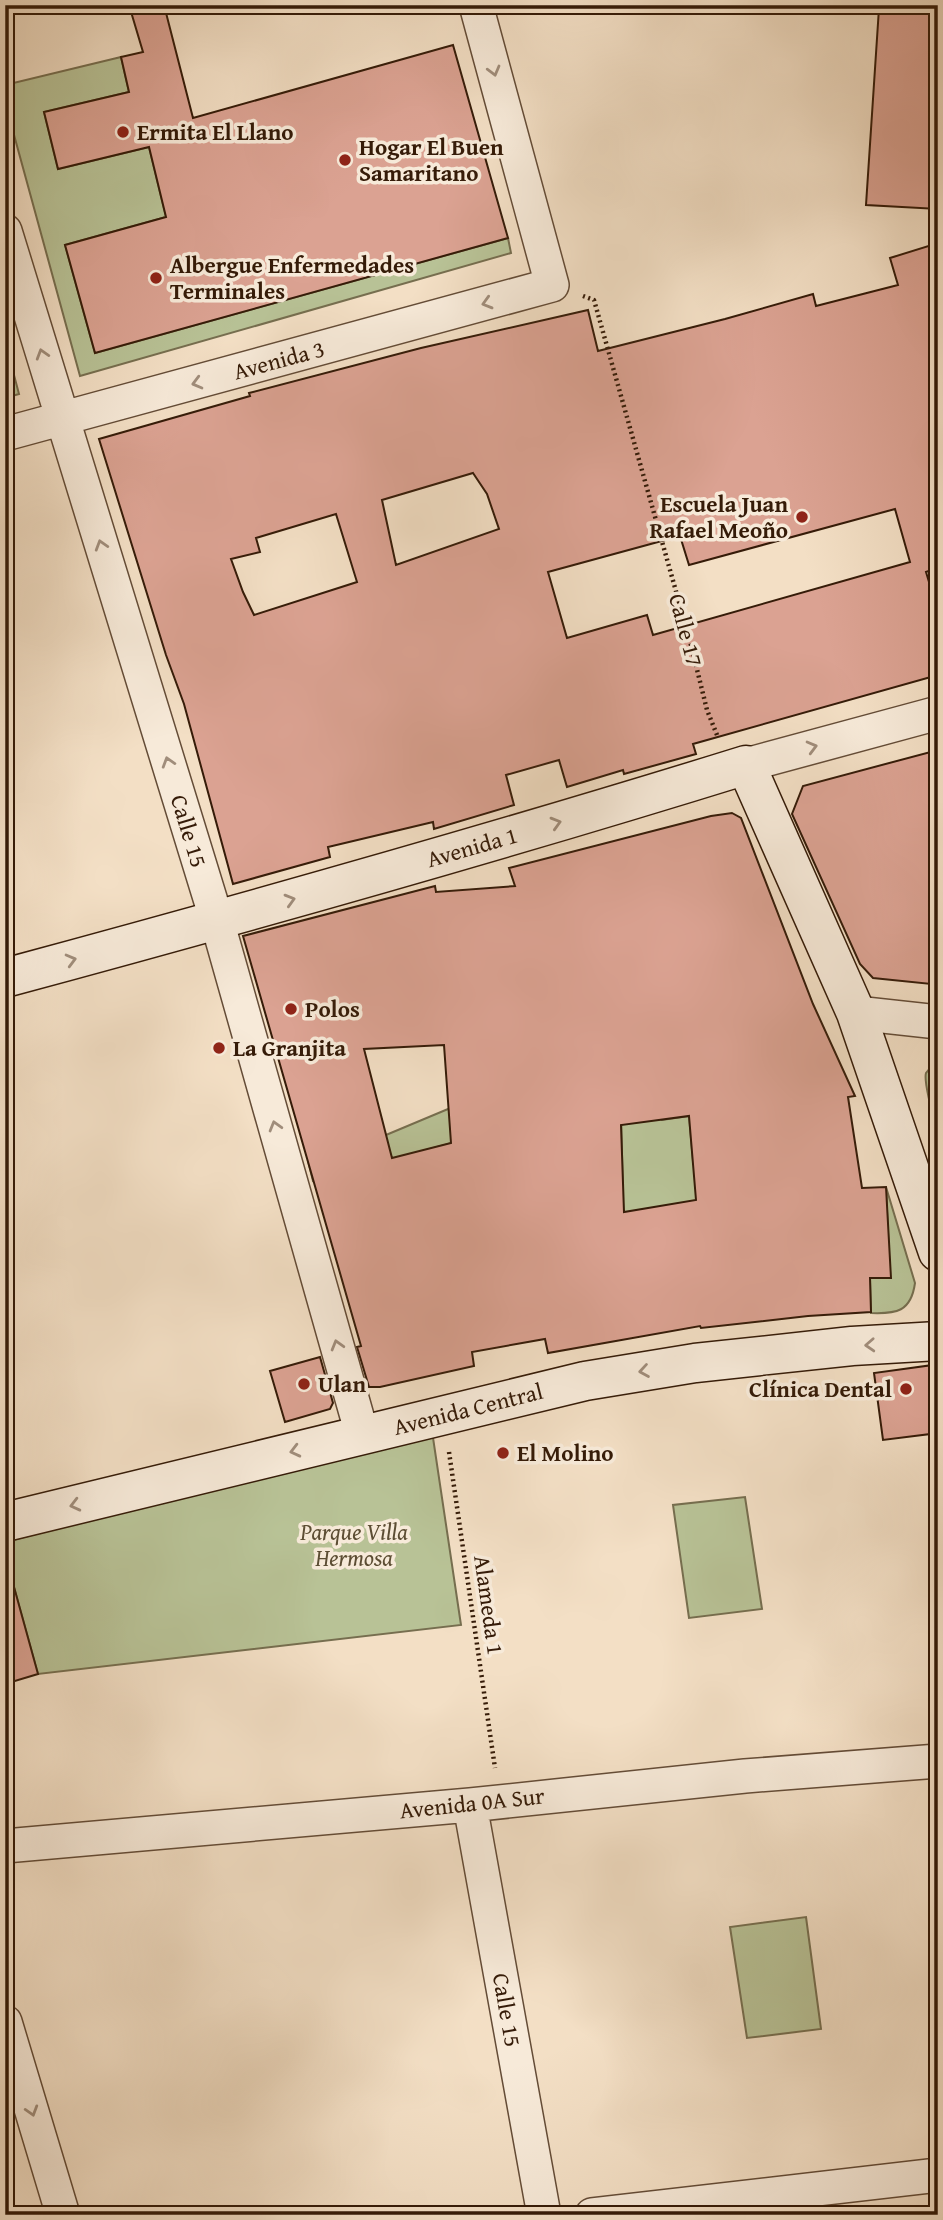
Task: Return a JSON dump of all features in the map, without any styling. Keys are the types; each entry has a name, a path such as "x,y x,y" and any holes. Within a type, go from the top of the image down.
{"main road":[{"name":"Avenida 1","path":"5,978 217,921 618,805 746,765"},
{"path":"746,765 856,1013 938,1252"},
{"name":"Avenida Central","path":"5,1522 585,1381 695,1363 852,1346 938,1341"}],"street":[{"path":"476,5 552,285"},
{"name":"Calle 15","path":"5,232 217,921 362,1434"},
{"name":"Avenida 3","path":"5,434 552,285"},
{"name":"Avenida 1","path":"746,765 938,713"},
{"path":"856,1013 938,1022"},
{"name":"Avenida 0A Sur","path":"5,1846 485,1803 746,1776 938,1761"},
{"name":"Calle 15","path":"485,1803 544,2215"},
{"path":"5,2022 11,2062 63,2215"},
{"path":"592,2215 938,2175"}],"path":[{"name":"Calle 17","path":"552,285 594,300 707,710 719,741 746,765"},
{"name":"Alameda 1","path":"444,1415 485,1803"}],"green space":[{"path":"121,57 129,92 44,112 58,169 149,147 166,217 65,245 95,353 508,238 511,253 80,376 5,102 5,85"},
{"path":"5,341 19,394 5,398"},
{"path":"934,1065 938,1065 938,1134 926,1078 926,1073"},
{"path":"620,1073 662,1120 689,1116 693,1161 704,1204 596,1216 623,1196"},
{"path":"512,1094 470,1138 313,1181 308,1161 386,1135 448,1109"},
{"path":"886,1187 915,1283 910,1300 901,1309 888,1313 871,1313 870,1278 890,1278"},
{"name":"Parque Villa Hermosa","path":"432,1431 461,1625 38,1674 5,1555 5,1542"},
{"path":"745,1497 762,1609 689,1618 673,1505"},
{"path":"806,1917 821,2029 747,2038 730,1927"}],"building":[{"name":"Hogar El Buen Samaritano","path":"129,5 164,5 193,118 453,45 508,238 95,353 65,245 166,217 149,147 58,169 44,112 129,92 121,57 143,52"},
{"path":"879,8 938,12 938,209 866,205"},
{"path":"938,243 938,568 926,572 938,612 938,675 693,744 696,754 624,774 623,770 567,787 559,760 506,775 514,805 434,829 433,822 328,847 330,857 233,884 184,704 166,655 99,439 250,396 249,393 421,348 588,310 598,351 813,294 816,306 898,285 890,258","holes":["473,473 487,494 499,529 396,565 382,500","895,509 910,562 653,635 647,615 567,638 548,572 680,536 689,565","336,514 357,582 254,615 231,559 260,552 256,538"]},
{"path":"938,750 938,861 933,862 931,984 873,978 860,964 792,814 803,786"},
{"path":"732,813 741,818 813,1004 855,1096 848,1097 862,1188 886,1187 891,1278 870,1278 871,1312 700,1326 548,1353 545,1339 472,1352 474,1366 380,1387 369,1387 357,1347 361,1346 243,936 435,886 436,892 515,886 509,868 711,816","holes":["444,1045 451,1143 392,1158 364,1049","689,1116 696,1200 624,1212 621,1125"]},
{"name":"Ulan","path":"320,1357 333,1403 330,1409 285,1422 270,1371"},
{"name":"Clínica Dental","path":"933,1365 938,1404 938,1433 883,1440 874,1373"},
{"path":"14,1587 38,1674 5,1684 5,1588"}],"place":[{"name":"Ermita El Llano","path":"123,132"},
{"name":"Hogar El Buen Samaritano","path":"345,160"},
{"name":"Albergue Enfermedades Terminales","path":"156,278"},
{"name":"Escuela Juan Rafael Meoño","path":"802,517"},
{"name":"Polos","path":"291,1009"},
{"name":"La Granjita","path":"219,1048"},
{"name":"Ulan","path":"304,1384"},
{"name":"Clínica Dental","path":"906,1389"},
{"name":"El Molino","path":"503,1453"}]}
